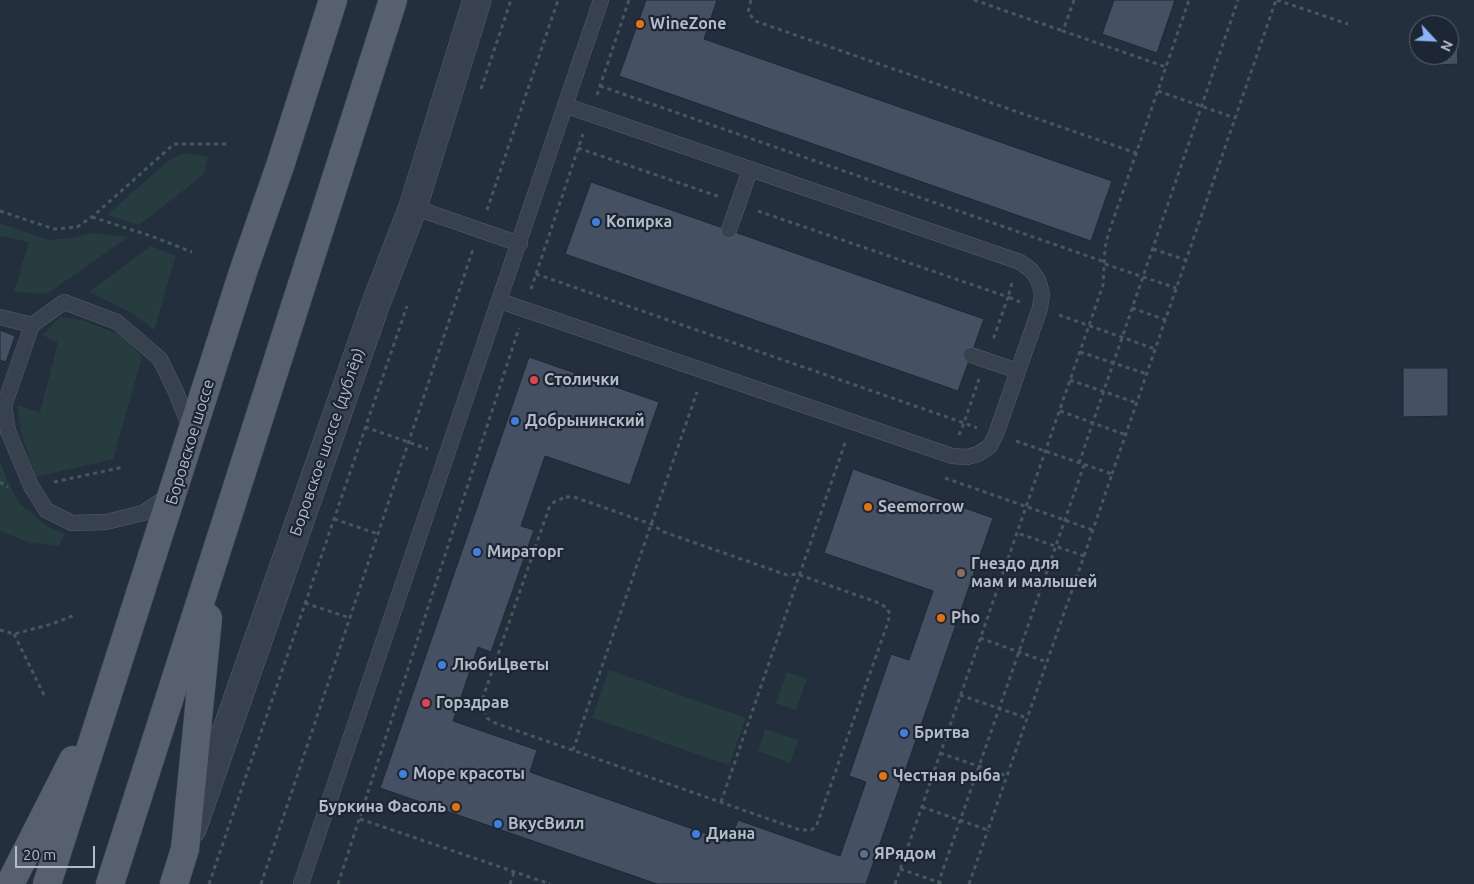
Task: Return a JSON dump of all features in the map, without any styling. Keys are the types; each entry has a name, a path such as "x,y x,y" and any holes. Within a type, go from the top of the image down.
{"main road":[{"name":"Боровское шоссе","path":"47,884 174,493 244,269 280,166 333,0"},
{"path":"110,884 394,0"},
{"path":"185,849 213,567"},
{"path":"10,884 110,688"},
{"name":"Боровское шоссе (дублёр)","path":"174,884 185,849"}],"street":[{"name":"Боровское шоссе (дублёр)","path":"185,849 376,303 413,207 478,0"}],"lane":[{"path":"301,884 567,106 601,0"},
{"path":"500,301 952,456 967,457 978,454 990,446 996,434 1040,308 1042,293 1038,280 1031,270 1020,262 567,106"},
{"path":"729,230 750,170"},
{"path":"413,207 520,244"},
{"path":"174,493 143,513 106,522 72,522 46,510 31,486 8,431 4,406 6,376 32,325 64,302 117,322 160,359 176,392 192,434"},
{"path":"0,317 32,325"},
{"path":"971,355 1018,371"}],"path":[{"path":"261,884 558,0"},
{"path":"525,309 629,0"},
{"path":"751,0 748,12 755,21 1136,154"},
{"path":"974,0 1166,67"},
{"path":"1063,31 1074,0"},
{"path":"895,884 1104,285 1106,243 1189,0"},
{"path":"1112,474 1079,463 1238,0"},
{"path":"969,884 1276,0 1348,24"},
{"path":"600,86 1176,288"},
{"path":"1158,92 1235,118"},
{"path":"0,211 54,229 77,226 92,217 174,144 229,144"},
{"path":"536,274 964,423 1008,297 578,148"},
{"path":"92,217 151,236 192,252"},
{"path":"1153,249 1186,260"},
{"path":"1132,308 1166,320"},
{"path":"210,884 405,312"},
{"path":"338,884 518,330"},
{"path":"1080,352 1147,374"},
{"path":"1070,380 1137,403"},
{"path":"572,750 697,392"},
{"path":"1060,411 1126,435"},
{"path":"365,427 447,456"},
{"path":"720,802 845,443"},
{"path":"938,883 1084,465"},
{"path":"46,483 124,467"},
{"path":"0,482 10,489"},
{"path":"566,497 574,497 652,524 661,531 769,569 787,575 799,575 879,603 887,608 890,614 823,812 816,827 810,830 800,830 495,723 487,718 481,703 536,545 554,502 566,497"},
{"path":"334,519 378,534"},
{"path":"1017,533 1084,556"},
{"path":"305,603 350,618"},
{"path":"0,630 14,634 52,624 75,615"},
{"path":"14,634 45,697"},
{"path":"980,638 1047,662"},
{"path":"960,695 1027,718"},
{"path":"940,753 1007,776"},
{"path":"922,807 988,830"},
{"path":"360,819 550,884"},
{"path":"900,869 944,884"},
{"path":"510,884 514,872"}],"green space":[{"path":"184,153 208,157 203,175 139,225 107,215 168,161"},
{"path":"0,223 49,240 71,238 92,233 128,237 47,294 14,292 29,242 0,236"},
{"path":"151,246 176,256 154,330 132,313 89,292"},
{"path":"61,317 82,320 122,336 142,357 113,459 36,477 21,432 17,405 40,412 58,343 43,335"},
{"path":"0,461 19,503 45,525 64,534 59,546 30,543 0,531"},
{"path":"609,670 746,718 729,765 592,718"},
{"path":"787,672 807,679 796,710 776,703"},
{"path":"765,729 798,740 790,763 758,751"}],"building":[{"path":"646,0 717,0 704,39 1112,181 1091,241 619,76"},
{"path":"1114,0 1175,0 1157,53 1102,34"},
{"path":"591,182 984,319 958,391 565,254"},
{"path":"0,330 15,336 6,362 0,360"},
{"path":"529,357 659,402 630,485 545,456 521,526 534,530 491,652 478,647 453,721 537,750 530,772 730,842 738,820 840,856 866,782 849,776 891,654 909,660 933,591 824,553 853,469 993,518 866,884 657,884 380,788"},
{"path":"1403,368 1448,368 1448,416 1403,417"}],"place":[{"name":"WineZone","path":"640,24"},
{"name":"Копирка","path":"596,222"},
{"name":"Столички","path":"534,380"},
{"name":"Добрынинский","path":"515,421"},
{"name":"Seemorrow","path":"868,507"},
{"name":"Мираторг","path":"477,552"},
{"name":"Гнездо для мам и малышей","path":"961,573"},
{"name":"Pho","path":"941,618"},
{"name":"ЛюбиЦветы","path":"442,665"},
{"name":"Горздрав","path":"426,703"},
{"name":"Бритва","path":"904,733"},
{"name":"Море красоты","path":"403,774"},
{"name":"Честная рыба","path":"883,776"},
{"name":"Буркина Фасоль","path":"456,807"},
{"name":"ВкусВилл","path":"498,824"},
{"name":"Диана","path":"696,834"},
{"name":"ЯРядом","path":"864,854"}]}
